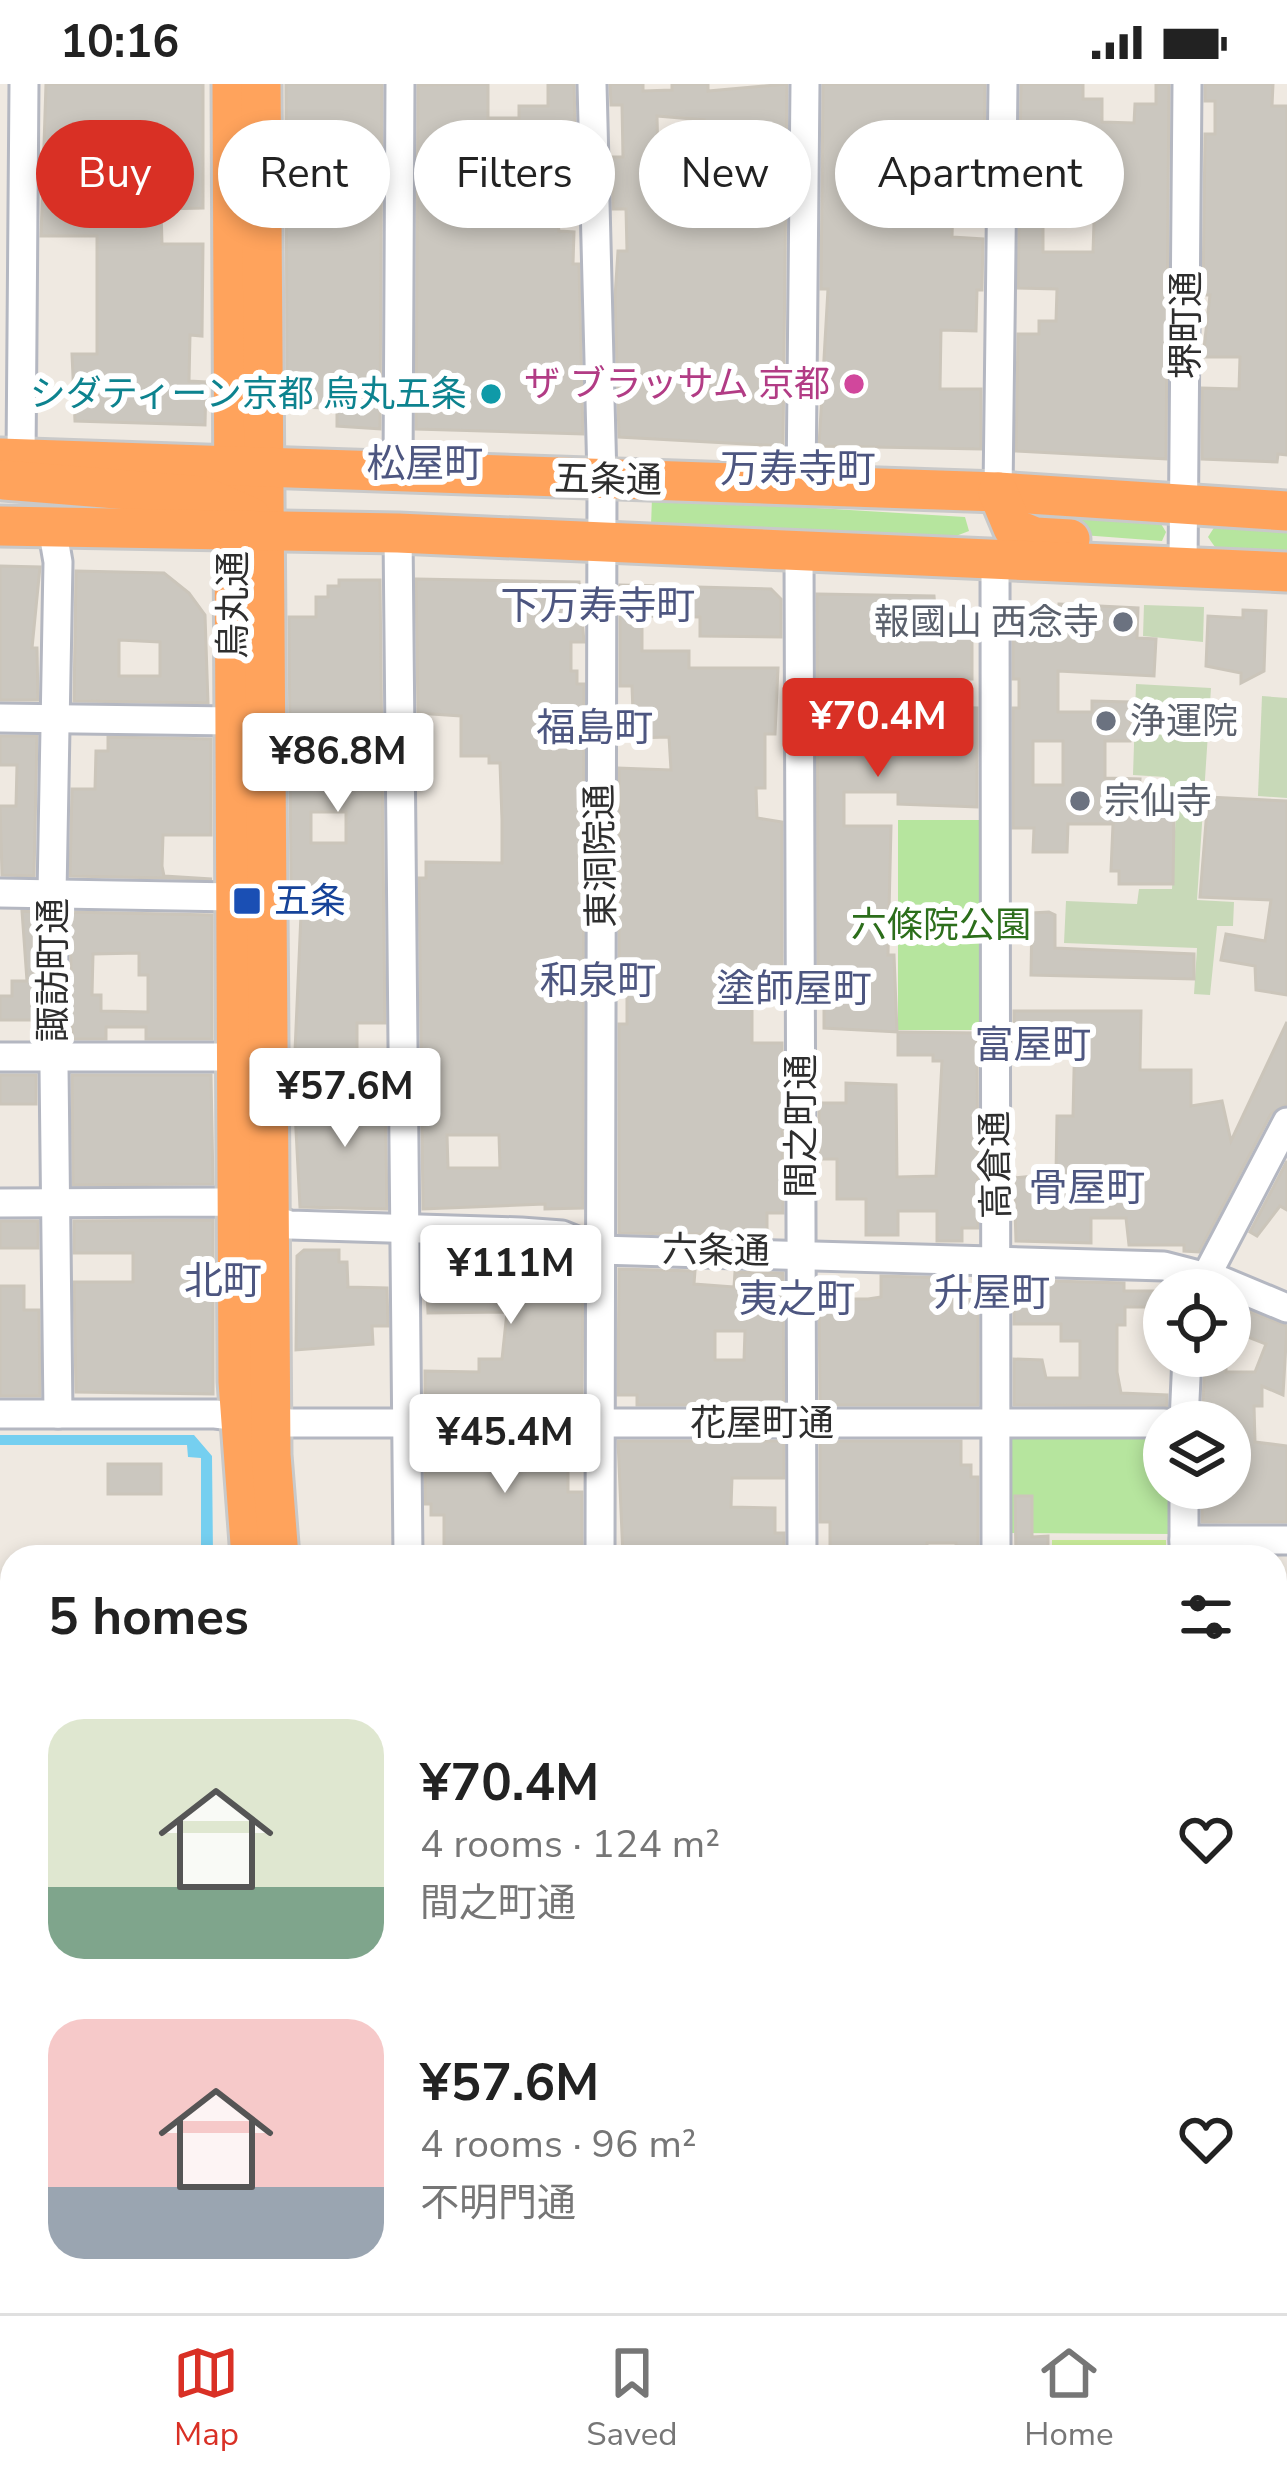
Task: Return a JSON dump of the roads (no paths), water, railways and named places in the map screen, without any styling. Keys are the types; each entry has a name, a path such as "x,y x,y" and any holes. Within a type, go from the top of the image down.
{"highway":[{"name":"烏丸通","path":"232,84 246,464"},
{"name":"烏丸通","path":"255,1213 237,1057 234,721 261,84"},
{"name":"五条通","path":"7,465 246,464 998,492 1287,511"},
{"path":"7,465 203,496 242,522"},
{"path":"801,486 863,508 976,512 990,521 994,558"},
{"path":"998,492 1007,522 1024,534 1153,545 1183,566"},
{"name":"五条通","path":"0,526 242,522 602,544 1287,572"},
{"name":"烏丸通","path":"242,522 255,1213 251,1545"},
{"name":"烏丸通","path":"255,1419 277,1545"}],"street":[{"path":"7,465 24,84"},
{"path":"398,470 400,84"},
{"name":"東洞院通","path":"592,84 602,479 600,1545"},
{"path":"801,486 806,84"},
{"path":"998,492 1003,84"},
{"name":"堺町通","path":"1183,566 1187,84"},
{"name":"諏訪町通","path":"52,527 58,562 52,894 58,1414"},
{"path":"398,533 409,1545"},
{"name":"間之町通","path":"799,551 802,1545"},
{"name":"高倉通","path":"994,558 996,1545"},
{"path":"0,718 234,721"},
{"path":"0,893 235,897"},
{"path":"0,1057 237,1057"},
{"path":"1209,1269 1287,1122"},
{"name":"六条通","path":"0,1203 220,1202 290,1225 562,1235 599,1250 801,1252 1170,1269"},
{"name":"六条通","path":"1251,1297 1287,1308"},
{"name":"花屋町通","path":"0,1414 599,1423 1143,1423"},
{"path":"1184,1509 1184,1545"},
{"path":"1230,1545 1287,1540"}],"water":[{"path":"0,1435 194,1435 212,1456 213,1545 201,1545 201,1458 188,1457 187,1445 0,1445"}],"place":[{"name":"ザ ブラッサム 京都","path":"854,384"},
{"name":"シダティーン京都 烏丸五条","path":"491,394"},
{"name":"報國山 西念寺","path":"1123,622"},
{"name":"浄運院","path":"1106,721"},
{"name":"宗仙寺","path":"1080,801"},
{"name":"五条","path":"247,901"}],"district":[{"name":"松屋町","path":"425,464"},
{"name":"万寿寺町","path":"798,469"},
{"name":"下万寿寺町","path":"598,606"},
{"name":"福島町","path":"595,728"},
{"name":"和泉町","path":"598,981"},
{"name":"塗師屋町","path":"794,989"},
{"name":"富屋町","path":"1033,1045"},
{"name":"骨屋町","path":"1087,1188"},
{"name":"北町","path":"223,1281"},
{"name":"升屋町","path":"992,1293"},
{"name":"夷之町","path":"797,1299"}],"park label":[{"name":"六條院公園","path":"941,925"}]}
